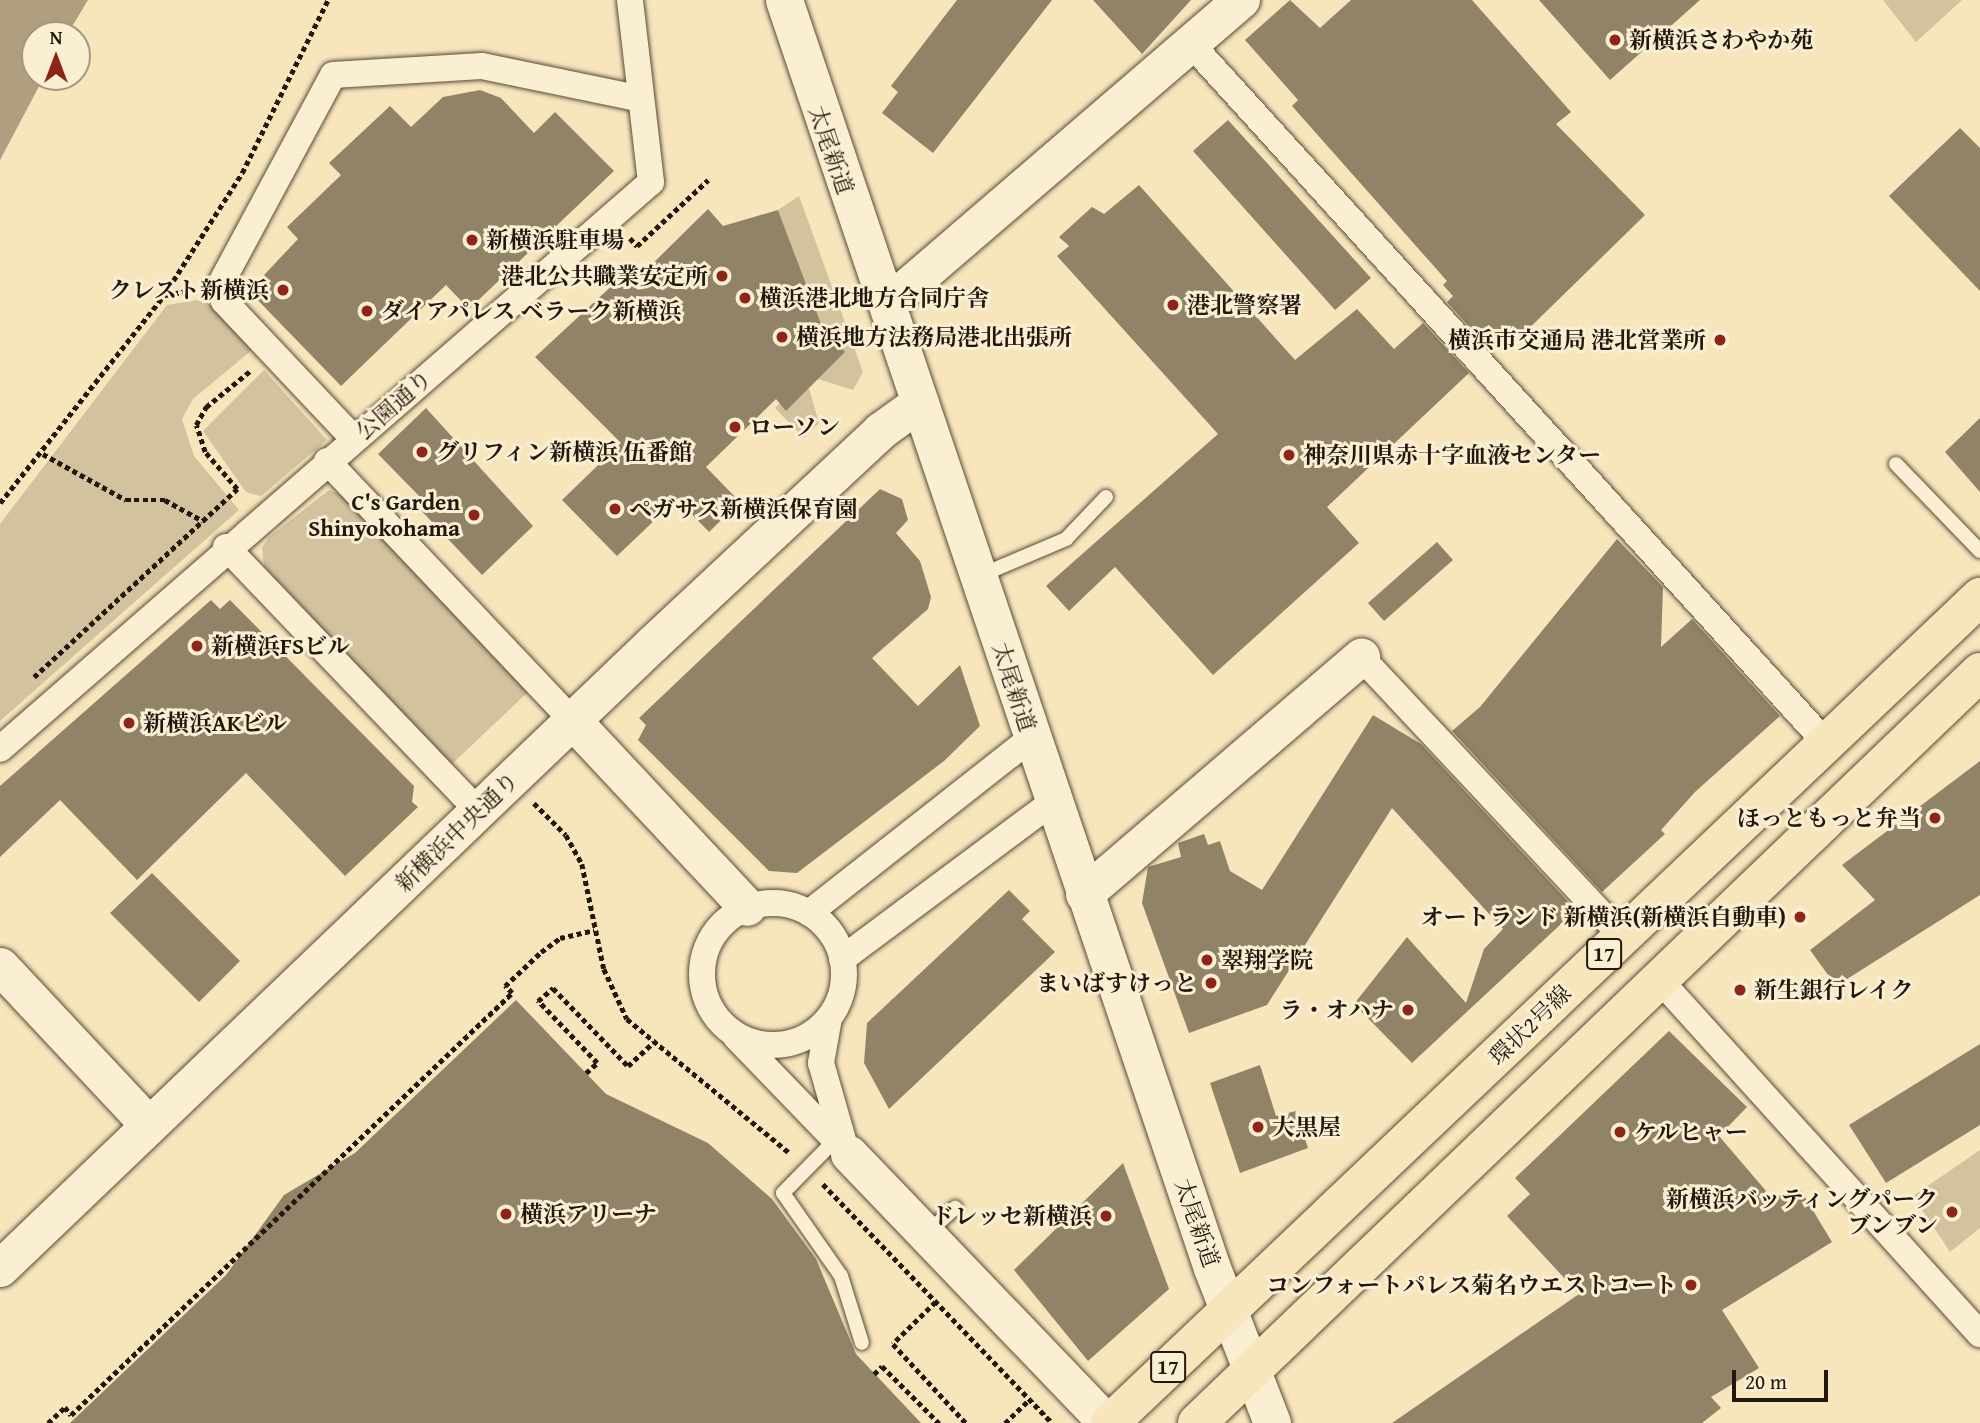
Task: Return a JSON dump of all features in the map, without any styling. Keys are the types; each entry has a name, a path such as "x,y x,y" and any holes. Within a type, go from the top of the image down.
{"main road":[{"name":"環状2号線","path":"1108,1423 1980,597"},
{"name":"17","path":"1197,1423 1980,672"}],"street":[{"name":"公園通り","path":"0,749 226,547 651,182 630,0"},
{"name":"太尾新道","path":"784,0 1031,738 1227,1311 1272,1423"},
{"path":"887,304 975,222 1192,45 1241,0"},
{"path":"1192,45 1826,743"},
{"path":"354,439 224,301 220,285 333,75 482,66 641,99"},
{"name":"新横浜中央通り","path":"0,1268 572,720 880,431 920,402"},
{"path":"327,461 747,907"},
{"path":"226,547 478,811"},
{"path":"1084,894 1361,657 1622,936"},
{"path":"809,912 1031,738"},
{"path":"842,959 1053,802"},
{"path":"841,1143 821,1063 829,1018 842,990 842,959 831,932 809,912 789,905 747,907 726,919 703,957 706,1000 733,1033 1108,1423"},
{"path":"0,966 149,1125"},
{"path":"1658,978 1980,1334"},
{"path":"733,1033 783,1044 829,1018"}],"lane":[{"path":"1896,464 1980,551"},
{"path":"978,576 1066,540 1106,497"},
{"path":"841,1143 808,1168 783,1193 841,1276 862,1343"},
{"path":"926,1234 955,1208"}],"path":[{"path":"0,503 43,454 164,295 242,173 328,0"},
{"path":"623,231 637,246 708,180"},
{"path":"31,680 237,489 205,452 196,425 206,407 272,352"},
{"path":"43,454 126,500 165,500 203,521"},
{"path":"534,802 566,835 582,864 594,930 627,1020 808,1168 1052,1423"},
{"path":"48,1423 65,1408 71,1415 512,993 505,986 541,953 560,937 594,930"},
{"path":"586,1073 597,1063 538,1001 553,988 628,1066 654,1042"},
{"path":"936,1301 893,1344 966,1423"},
{"path":"874,1374 882,1366 939,1423"},
{"path":"1005,1423 1029,1400"}],"shaded area":[{"path":"0,0 88,0 75,21 21,21 21,91 37,91 0,160"},
{"path":"1883,0 1962,0 1916,42"},
{"path":"799,196 863,372 853,390 818,379 823,329 778,210"},
{"path":"204,299 252,350 193,399 182,419 194,456 239,510 0,721 0,524 167,305"},
{"path":"264,370 327,440 261,496 246,492 203,431"},
{"path":"809,388 819,423 804,438 775,408 780,403 786,410"},
{"path":"329,490 343,496 528,692 451,765 264,566 262,548 269,537"},
{"name":"新横浜バッティングパーク ブンブン","path":"1980,1150 1980,1228 1950,1252 1913,1196"}],"building":[{"path":"957,0 1052,0 933,153 882,113 898,92 891,86"},
{"path":"1093,0 1191,0 1142,54"},
{"path":"1290,0 1320,28 1351,0 1472,0 1571,112 1556,124 1645,215 1507,350 1501,344 1492,352 1447,302 1453,296 1443,285 1447,281 1292,106 1298,100 1245,40"},
{"name":"新横浜さわやか苑","path":"1539,0 1700,0 1610,80"},
{"name":"新横浜駐車場","path":"480,90 501,98 534,133 555,112 614,171 469,309 446,285 341,386 249,291 298,239 287,227 341,175 329,163 390,106 411,127 443,97"},
{"path":"1228,120 1371,278 1335,310 1193,151"},
{"path":"1960,128 1980,148 1980,291 1889,196"},
{"name":"神奈川県赤十字血液センター","path":"1139,185 1295,360 1357,309 1394,349 1423,323 1469,373 1327,507 1359,543 1213,675 1115,567 1069,611 1046,586 1218,434 1057,256 1069,246 1059,237 1092,207 1104,214"},
{"path":"708,209 723,226 778,210 823,329 845,352 786,411 776,399 706,467 740,502 709,532 677,499 617,556 562,500 621,443 535,357 630,269 638,278"},
{"name":"C's Garden Shinyokohama","path":"426,408 533,526 482,575 415,504 421,498 378,454"},
{"path":"1980,418 1980,492 1945,452"},
{"path":"880,489 902,499 908,520 896,533 920,561 931,597 928,609 872,658 918,706 960,665 980,726 944,761 797,873 769,871 638,740 646,725 639,718"},
{"path":"1617,539 1663,587 1661,647 1692,619 1780,716 1695,792 1661,830 1665,834 1602,892 1452,731 1480,707"},
{"path":"1437,542 1453,560 1384,621 1368,603"},
{"path":"211,600 220,609 230,600 414,786 412,802 418,807 345,876 246,773 137,880 60,800 0,857 0,786"},
{"path":"1373,715 1421,744 1576,910 1412,1063 1354,1004 1407,937 1466,1003 1484,949 1503,929 1392,808 1267,1005 1189,1033 1142,903 1148,867 1181,857 1178,843 1204,834 1208,845 1220,841 1230,871 1262,890"},
{"path":"1980,761 1980,895 1836,986 1810,950 1875,900 1842,865"},
{"path":"152,873 240,961 199,1002 110,913"},
{"path":"1009,890 1030,911 1022,919 1055,952 889,1109 864,1063 867,1023"},
{"name":"横浜アリーナ","path":"516,1000 606,1094 708,1143 772,1199 816,1259 856,1354 921,1423 70,1423 226,1275 284,1195 355,1153"},
{"path":"1669,1031 1747,1107 1719,1136 1772,1198 1800,1189 1832,1242 1722,1310 1759,1368 1711,1397 1721,1408 1702,1423 1392,1423 1579,1294 1507,1216 1530,1194 1515,1178"},
{"path":"1980,1044 1980,1125 1886,1183 1849,1125"},
{"path":"1260,1065 1276,1116 1296,1111 1308,1148 1240,1173 1210,1083"},
{"name":"ドレッセ新横浜","path":"1123,1163 1169,1289 1088,1361 1014,1270"}],"place":[{"name":"新横浜さわやか苑","path":"1615,40"},
{"name":"新横浜駐車場","path":"472,240"},
{"name":"港北公共職業安定所","path":"722,276"},
{"name":"クレスト新横浜","path":"283,290"},
{"name":"横浜港北地方合同庁舎","path":"745,298"},
{"name":"港北警察署","path":"1173,305"},
{"name":"ダイアパレス ベラーク新横浜","path":"367,311"},
{"name":"横浜地方法務局港北出張所","path":"782,337"},
{"name":"横浜市交通局 港北営業所","path":"1720,340"},
{"name":"ローソン","path":"735,427"},
{"name":"グリフィン新横浜 伍番館","path":"422,452"},
{"name":"神奈川県赤十字血液センター","path":"1289,455"},
{"name":"ペガサス新横浜保育園","path":"615,509"},
{"name":"C's Garden Shinyokohama","path":"474,515"},
{"name":"新横浜FSビル","path":"197,646"},
{"name":"新横浜AKビル","path":"129,723"},
{"name":"ほっともっと弁当","path":"1935,818"},
{"name":"オートランド 新横浜(新横浜自動車)","path":"1800,917"},
{"name":"翠翔学院","path":"1207,960"},
{"name":"まいばすけっと","path":"1211,983"},
{"name":"新生銀行レイク","path":"1740,990"},
{"name":"ラ・オハナ","path":"1408,1010"},
{"name":"大黒屋","path":"1258,1127"},
{"name":"ケルヒャー","path":"1620,1132"},
{"name":"新横浜バッティングパーク ブンブン","path":"1952,1212"},
{"name":"横浜アリーナ","path":"506,1214"},
{"name":"ドレッセ新横浜","path":"1106,1216"},
{"name":"コンフォートパレス菊名ウエストコート","path":"1691,1285"}]}
